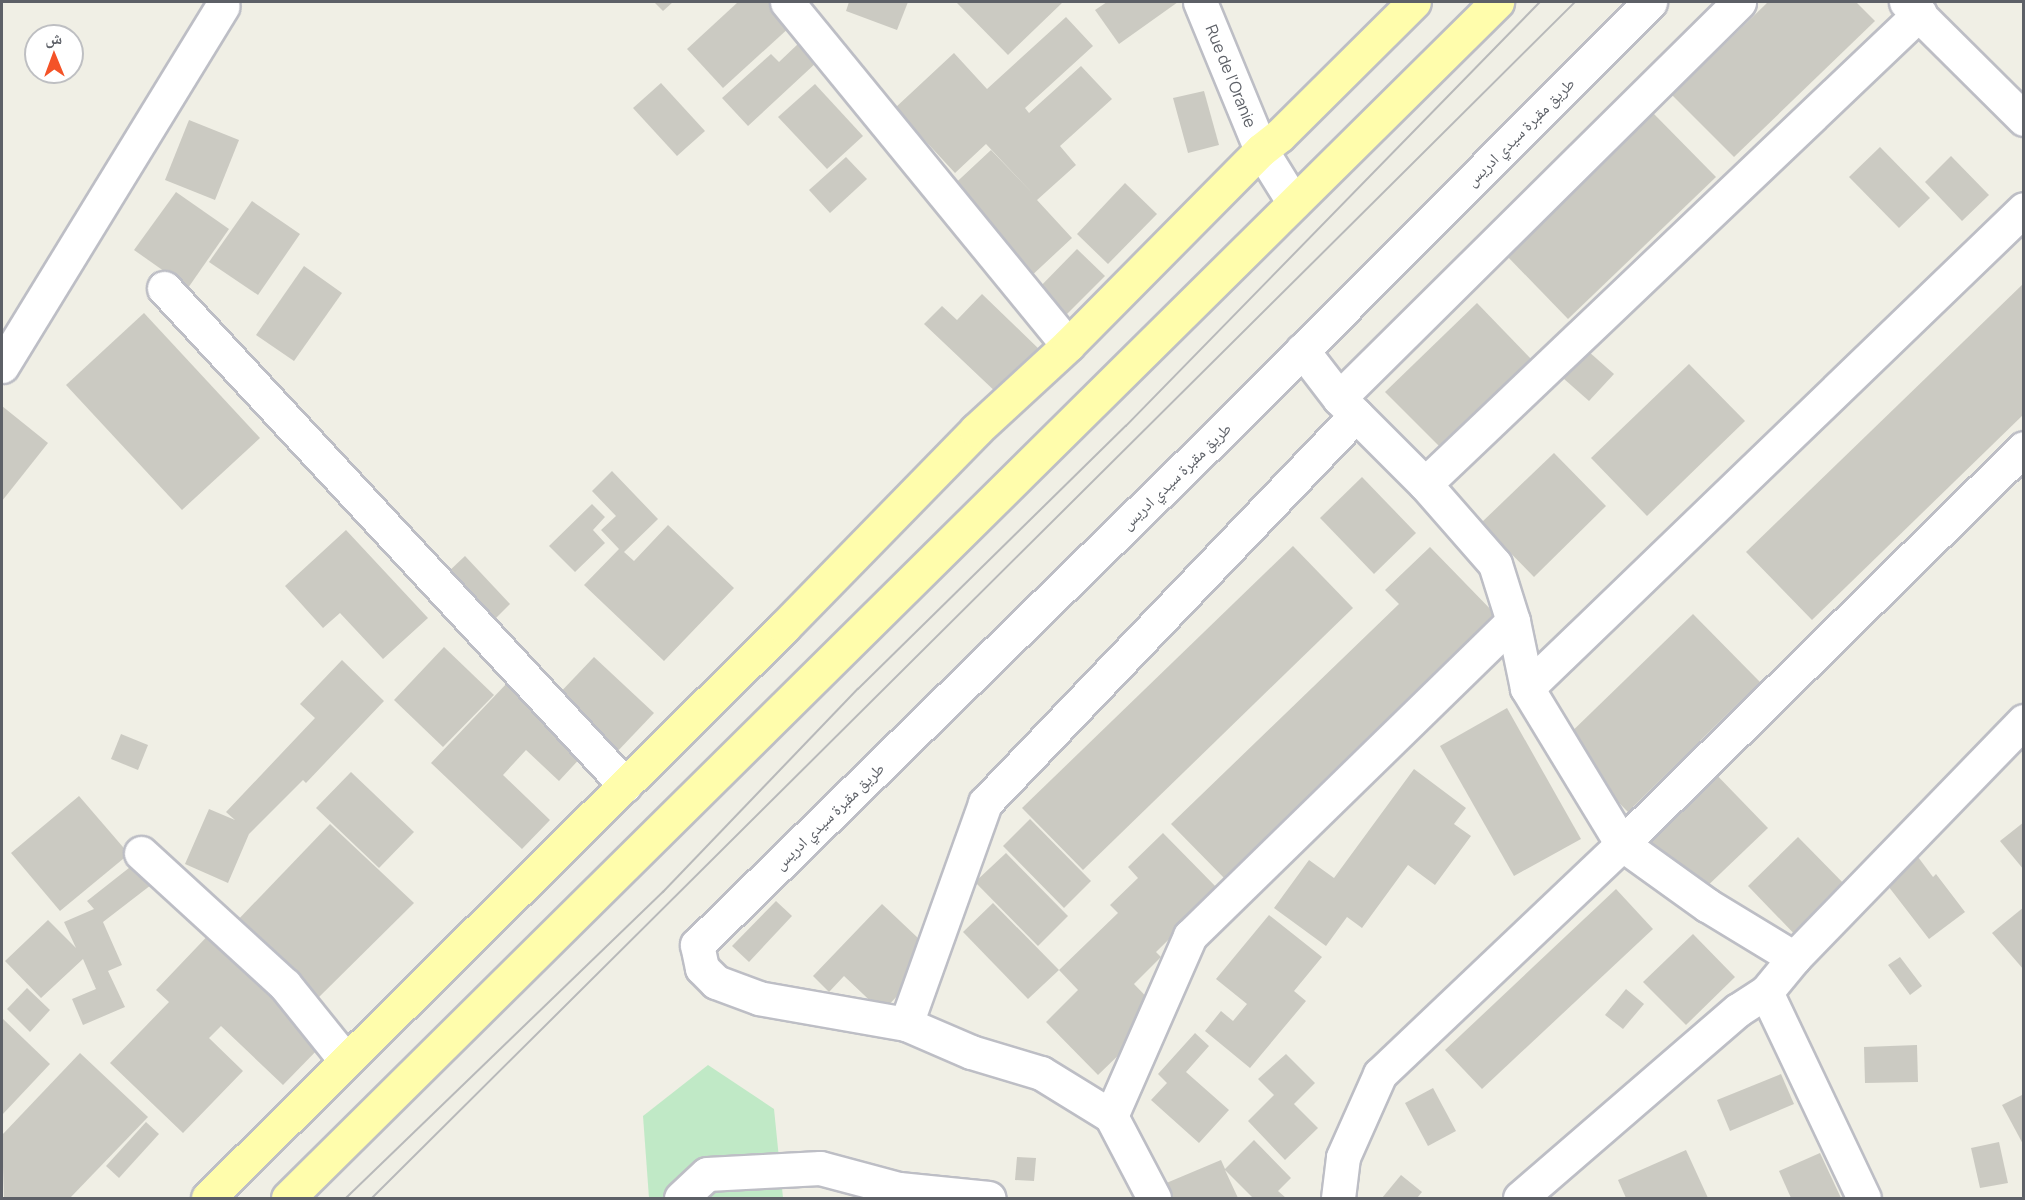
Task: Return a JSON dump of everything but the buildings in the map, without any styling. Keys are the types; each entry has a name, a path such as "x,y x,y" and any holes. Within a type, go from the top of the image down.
{"main road":[{"path":"208,1198 625,785 976,430 1068,345 1261,150 1279,136 1413,2"},
{"path":"288,1198 1497,2"}],"street":[{"path":"787,2 1068,345"},
{"name":"Rue de l'Oranie","path":"1200,2 1261,150 1294,203"},
{"name":"طريق مقبرة سيدي ادريس","path":"906,1024 759,998 716,982 702,968 697,945 1302,350 1650,2"},
{"path":"1154,1198 1111,1116 1041,1073 971,1052 906,1024 985,803 1348,406 1739,2"},
{"path":"2,366 223,6"},
{"path":"1425,484 1913,7 2024,119"},
{"path":"1527,688 2024,209"},
{"path":"164,288 625,785"},
{"path":"1302,350 1348,406 1425,484 1495,564 1513,621 1527,688 1622,844 1707,905 1794,958"},
{"path":"1338,1198 1343,1157 1380,1074 1622,844 2024,448"},
{"path":"1111,1116 1191,936 1513,621"},
{"path":"1520,1198 1738,1010 1766,992 1794,958 2024,721"},
{"path":"141,853 285,985 346,1061"},
{"path":"1766,992 1864,1198"},
{"path":"681,1198 707,1174 820,1168 899,1189 989,1198"}],"green space":[{"path":"708,1065 774,1109 783,1198 649,1198 643,1116"}],"tram line":[{"path":"346,1198 663,892 858,689 1126,426 1540,2"},
{"path":"372,1198 1575,2"}]}
